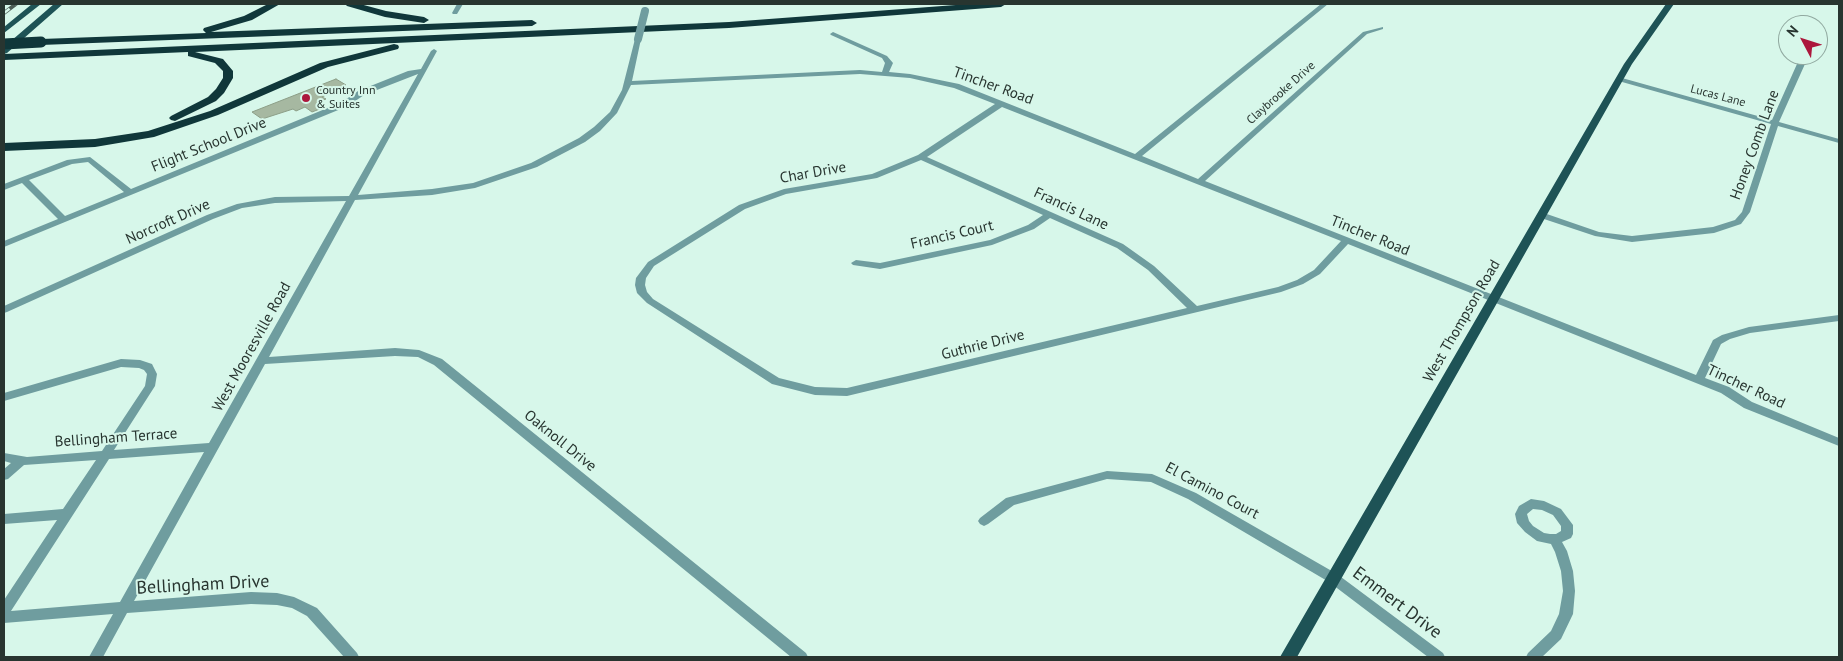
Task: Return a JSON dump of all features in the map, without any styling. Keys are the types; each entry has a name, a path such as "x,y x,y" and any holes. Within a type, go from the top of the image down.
{"highway":[{"path":"4,57 26,56 41,49 216,28 248,18 275,4"},
{"path":"350,4 402,18 508,24"},
{"path":"125,40 729,15 890,4"},
{"path":"4,44 41,49 484,36 791,21 1001,4"},
{"path":"4,147 95,143 150,134 202,118 311,70 343,59 401,46 484,36"},
{"path":"4,142 107,136 155,126 201,106 220,91 228,78 225,66 219,61 192,54 53,57 41,49"}],"main road":[{"path":"4,31 37,4"},
{"path":"4,50 59,4"},
{"name":"West Thompson Road","path":"1288,657 1619,80 1670,4"}],"street":[{"path":"455,13 460,4"},
{"path":"1136,156 1326,4"},
{"name":"Norcroft Drive","path":"4,310 210,217 240,206 275,200 352,198 459,188 506,176 568,149 597,129 618,106 627,82 646,7"},
{"name":"Claybrooke Drive","path":"1199,182 1365,33 1381,28"},
{"path":"833,34 883,56 889,63 885,73"},
{"name":"West Mooresville Road","path":"96,657 434,51"},
{"name":"Honey Comb Lane","path":"1541,215 1598,234 1627,239 1645,239 1714,230 1738,222 1746,212 1775,124 1801,65"},
{"name":"Flight School Drive","path":"4,244 336,108 361,94 411,72 424,70"},
{"name":"Tincher Road","path":"627,82 846,72 885,73 945,83 1002,103 1698,380 1732,394 1750,406 1839,442"},
{"name":"Lucas Lane","path":"1619,80 1839,141"},
{"name":"Char Drive","path":"640,284 644,271 651,264 749,204 784,192 874,176 893,170 921,157 1002,103"},
{"name":"Francis Lane","path":"921,157 1120,246 1151,268 1194,309"},
{"path":"4,187 70,162 90,159 129,192"},
{"path":"23,179 63,219"},
{"name":"Francis Court","path":"856,263 880,266 992,242 1031,227 1050,214"},
{"name":"Guthrie Drive","path":"640,284 642,293 650,301 772,379 799,388 830,392 868,388 1281,289 1300,282 1317,272 1346,241"},
{"path":"1698,380 1713,349 1718,342 1726,337 1748,330 1839,318"},
{"name":"Oaknoll Drive","path":"260,361 395,352 419,354 438,362 801,657"},
{"path":"4,397 112,364 132,363 145,365 152,374 152,383 4,611"},
{"name":"Bellingham Terrace","path":"4,457 22,460 213,447"},
{"path":"4,476 22,460"},
{"name":"El Camino Court","path":"984,522 1010,501 1107,475 1152,478 1192,496 1333,578"},
{"path":"4,519 67,514"},
{"path":"1533,657 1556,635 1566,614 1569,590 1567,571 1561,551 1554,539"},
{"name":"Emmert Drive","path":"1333,578 1438,657"},
{"name":"Bellingham Drive","path":"4,617 251,598 282,599 312,612 352,657"}],"building":[{"name":"Country Inn & Suites","path":"336,79 346,85 322,97 326,99 318,102 325,107 312,112 305,107 296,111 293,109 262,119 252,112"}],"railway":[{"path":"4,13 16,4"}],"place":[{"name":"Country Inn & Suites","path":"306,98"}]}
